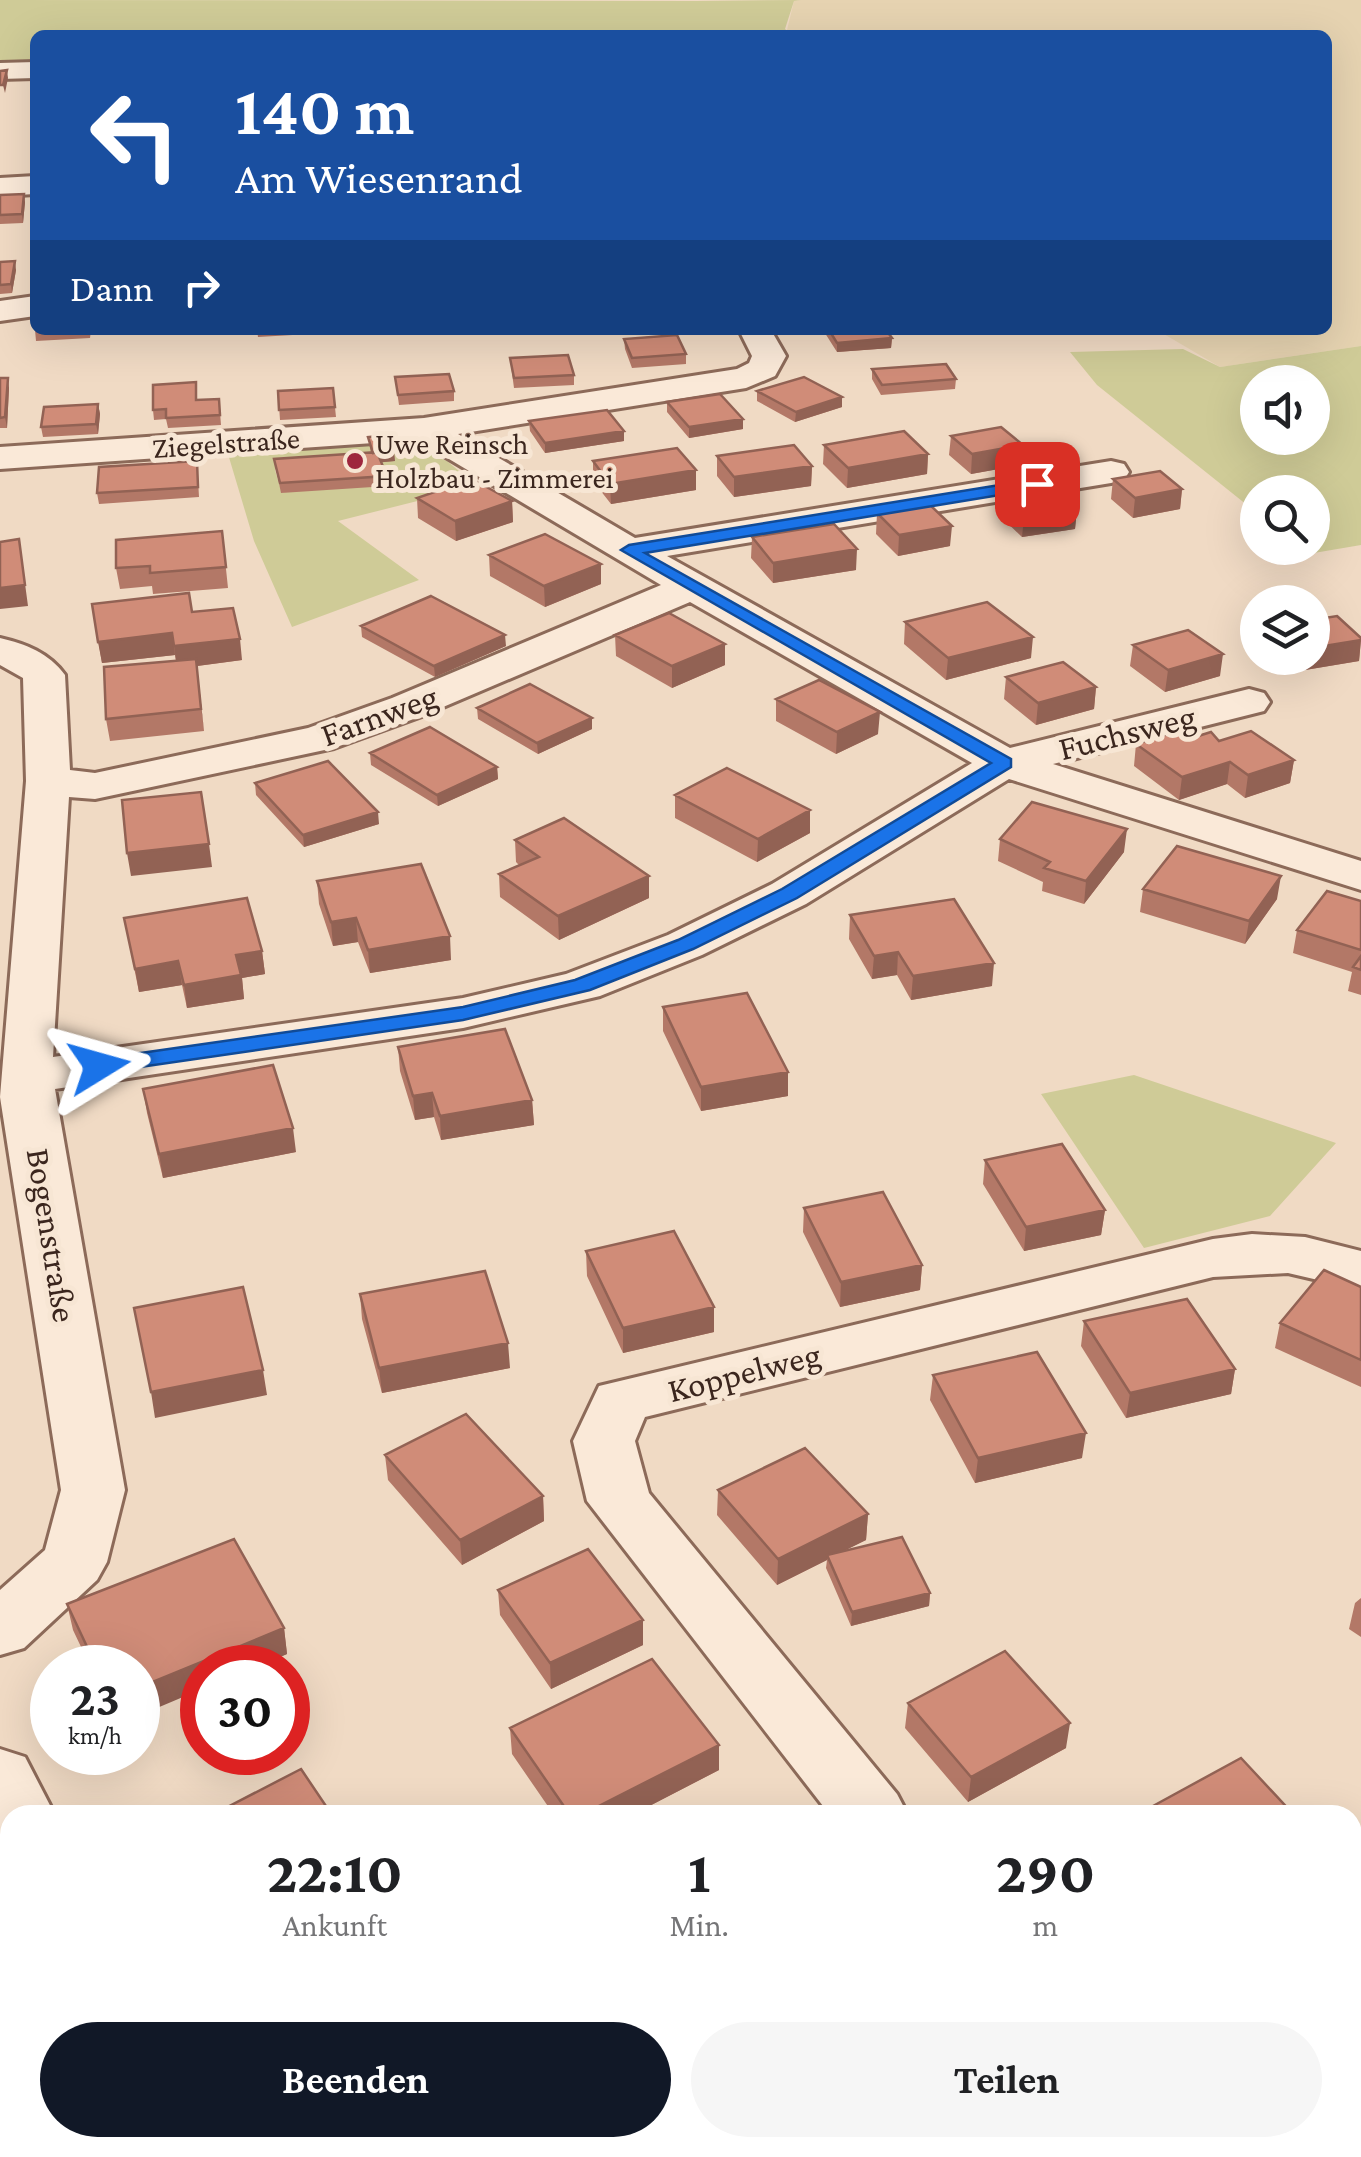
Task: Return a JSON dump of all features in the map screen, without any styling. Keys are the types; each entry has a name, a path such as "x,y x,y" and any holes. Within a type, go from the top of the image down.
{"street":[{"path":"0,71 30,70"},
{"path":"0,187 30,185"},
{"path":"0,311 30,307"},
{"name":"Ziegelstraße","path":"0,458 424,428 746,378 763,370 768,356 758,335"},
{"path":"424,428 629,550 1004,763 1361,876"},
{"path":"629,550 1111,472"},
{"name":"Farnweg","path":"48,781 96,786 319,740 693,586"},
{"name":"Bogenstraße","path":"0,650 32,664 44,676 48,781 13,1078 93,1490 74,1562 0,1630"},
{"name":"Fuchsweg","path":"13,1078 463,1013 582,985 685,945 790,894 1004,763 1250,702"},
{"name":"Koppelweg","path":"864,1805 619,1501 604,1441 621,1402 1212,1258 1264,1250 1318,1257 1361,1271"},
{"path":"0,1778 13,1805"}],"shaded area":[{"path":"0,0 801,0 794,1 786,30 30,30 30,69 0,70"},
{"path":"1361,0 1361,346 1220,367 1166,335 1332,335 1332,30 787,30 794,1"},
{"path":"1361,346 1361,545 1330,550 1330,475 1240,475 1240,499 1097,385 1070,352 1183,349 1220,367"},
{"path":"401,443 447,461 477,486 338,521 419,580 292,627 254,541 228,454","holes":["377,463 282,493 276,469"]},
{"path":"1134,1075 1336,1143 1270,1216 1144,1248 1041,1094"}],"building":[{"path":"7,70 3,85 0,85 0,71"},
{"path":"24,194 22,214 0,215 0,195"},
{"path":"15,261 11,284 0,285 0,262"},
{"path":"677,335 686,354 632,358 624,339"},
{"path":"832,335 892,338 837,343"},
{"path":"568,355 574,375 514,378 510,358"},
{"path":"946,364 956,379 882,385 872,369"},
{"path":"449,374 454,391 398,395 395,377"},
{"path":"804,377 842,397 796,412 757,391"},
{"path":"0,378 8,378 5,417 0,418"},
{"path":"196,382 196,400 219,399 220,415 166,418 166,409 153,410 153,385"},
{"path":"333,388 335,407 279,410 278,391"},
{"path":"720,394 743,419 689,427 667,402"},
{"path":"98,404 96,424 41,427 44,407"},
{"path":"607,410 624,431 545,443 529,421"},
{"path":"1001,427 1023,445 972,454 951,436"},
{"path":"904,431 928,454 848,468 824,445"},
{"path":"390,435 394,450 373,453 368,437"},
{"path":"794,445 812,466 734,477 717,456"},
{"path":"677,448 696,470 610,484 593,461"},
{"path":"377,452 387,476 280,483 274,459"},
{"path":"197,461 198,487 97,493 99,467"},
{"path":"1160,471 1182,489 1135,498 1113,479"},
{"path":"472,479 512,501 455,521 417,498"},
{"path":"1055,487 1077,509 1024,517 1002,495"},
{"path":"929,504 952,526 899,535 877,513"},
{"path":"834,524 857,549 773,563 752,537"},
{"path":"222,531 226,567 150,573 150,566 116,568 116,540"},
{"path":"545,534 601,564 544,586 489,555"},
{"path":"19,539 25,585 0,588 0,542"},
{"path":"189,593 192,612 233,608 240,639 174,646 172,633 98,642 92,604"},
{"path":"431,596 505,635 434,666 361,626"},
{"path":"987,602 1033,637 948,658 905,622"},
{"path":"669,613 725,644 672,666 615,635"},
{"path":"1337,616 1361,640 1330,645 1330,617"},
{"path":"1188,630 1223,654 1168,670 1133,645"},
{"path":"196,659 201,709 106,719 104,667"},
{"path":"1063,662 1096,687 1038,703 1006,677"},
{"path":"819,680 880,712 837,732 776,699"},
{"path":"530,684 592,718 537,743 477,708"},
{"path":"430,727 497,767 437,795 370,753"},
{"path":"1184,729 1195,737 1211,732 1219,741 1251,731 1294,760 1248,775 1230,762 1182,777 1136,744"},
{"path":"328,761 378,812 303,835 255,783"},
{"path":"727,768 810,810 758,839 675,795"},
{"path":"201,792 209,844 127,853 122,800"},
{"path":"1032,802 1127,829 1086,881 1044,868 1050,862 1000,839"},
{"path":"564,818 649,876 558,916 499,874 539,857 515,840"},
{"path":"1177,846 1281,876 1249,921 1143,889"},
{"path":"421,864 450,936 368,950 356,918 331,922 317,881"},
{"path":"1327,891 1361,901 1361,950 1297,930"},
{"path":"247,898 262,951 236,955 241,975 184,985 178,961 135,969 124,918"},
{"path":"954,899 994,963 913,976 898,952 874,956 850,915"},
{"path":"747,993 788,1072 701,1087 663,1007"},
{"path":"505,1029 532,1100 440,1116 432,1093 413,1096 398,1047"},
{"path":"273,1065 293,1128 159,1154 143,1089"},
{"path":"1062,1144 1105,1210 1026,1227 985,1160"},
{"path":"883,1192 922,1265 841,1282 804,1208"},
{"path":"674,1231 714,1307 623,1328 586,1251"},
{"path":"1324,1270 1361,1287 1361,1360 1280,1323"},
{"path":"485,1271 508,1343 379,1368 360,1294"},
{"path":"243,1287 263,1370 151,1392 134,1308"},
{"path":"1187,1299 1235,1369 1130,1393 1084,1321"},
{"path":"1037,1352 1086,1433 978,1458 933,1375"},
{"path":"466,1414 543,1496 460,1540 385,1455"},
{"path":"805,1448 868,1514 778,1559 718,1490"},
{"path":"902,1537 930,1593 852,1612 827,1555"},
{"path":"234,1539 284,1628 243,1645 180,1645 180,1671 160,1679 160,1645 86,1645 67,1604"},
{"path":"588,1549 643,1620 550,1663 498,1590"},
{"path":"1005,1651 1070,1723 971,1777 908,1703"},
{"path":"652,1659 719,1745 601,1805 563,1805 510,1728"},
{"path":"1241,1758 1285,1805 1155,1805"},
{"path":"289,1775 305,1775 325,1805 231,1805"}],"place":[{"name":"Uwe Reinsch Holzbau - Zimmerei","path":"355,461"}],"route":[{"path":"99,1066 463,1013 582,985 685,945 790,894 874,839 1004,763 629,550 1037,484"}]}
